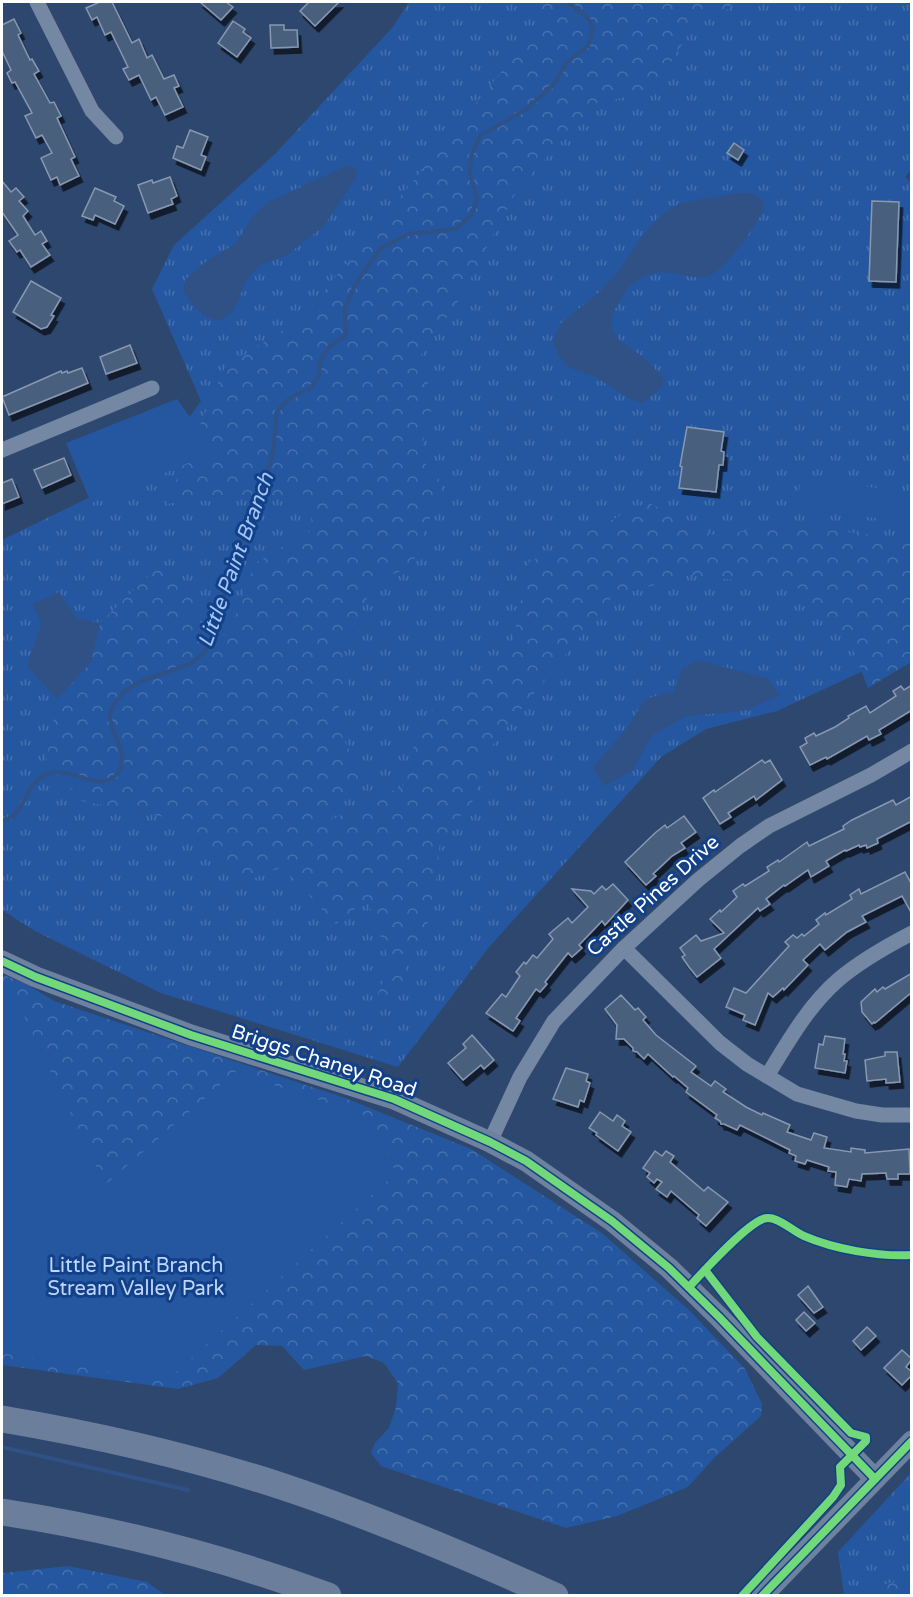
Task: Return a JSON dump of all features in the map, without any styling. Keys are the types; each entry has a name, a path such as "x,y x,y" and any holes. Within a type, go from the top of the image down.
{"highway":[{"path":"2,1419 52,1427 130,1445 207,1464 284,1487 443,1546 555,1596"},
{"path":"2,1512 105,1531 181,1550 259,1572 328,1596"},
{"path":"2,1524 103,1538 259,1572"}],"main road":[{"name":"Briggs Chaney Road","path":"2,961 36,977 191,1035 394,1099 490,1142 526,1161 640,1243 719,1317 875,1479"},
{"path":"762,1596 912,1441"}],"street":[{"path":"37,2 92,111 116,136"},
{"path":"2,450 152,388"},
{"name":"Castle Pines Drive","path":"490,1142 520,1077 548,1030 624,948 698,880 769,826 872,775 912,751"},
{"path":"767,1076 801,1023 837,981 912,933"},
{"path":"624,948 720,1043 797,1094 832,1105 882,1115 912,1115"}],"green space":[{"path":"409,2 911,2 912,168 905,177 912,183 911,637 891,658 777,711 706,729 661,757 489,947 398,1067 161,993 35,931 2,910 2,540 154,466 201,401 152,289 174,245 275,154 393,27"},
{"path":"542,2 740,2 736,6 695,23 653,92 596,103 517,190 461,297 414,365 436,393 419,456 443,484 411,568 377,579 341,649 349,683 334,719 361,774 331,820 403,786 421,719 511,649 529,562 647,502 716,536 781,525 911,539 911,662 868,688 849,640 819,619 797,587 690,575 612,597 478,763 477,795 440,842 436,881 426,930 408,953 401,994 376,999 390,962 367,899 336,924 282,867 249,880 185,821 82,801 46,762 57,699 91,662 100,623 157,567 195,595 196,629 228,636 255,563 314,529 303,493 166,504 225,367 303,317 541,23"},
{"path":"177,399 215,452 91,503 66,443"},
{"path":"800,479 911,492 911,522 798,509"},
{"path":"6,976 26,984 54,1001 345,1098 471,1149 603,1234 691,1312 745,1369 762,1404 761,1416 714,1458 688,1487 617,1516 566,1528 381,1466 371,1453 375,1443 389,1428 396,1407 398,1383 384,1363 366,1356 304,1370 282,1346 256,1345 218,1378 178,1389 2,1365 2,977"},
{"name":"Little Paint Branch Stream Valley Park","path":"2,984 11,989 105,1185 235,1072 369,1117 396,1173 165,1382 2,1353"},
{"path":"911,1473 911,1578 844,1595 838,1552"},
{"path":"68,1566 147,1582 165,1595 2,1595 2,1573"},
{"path":"911,1578 911,1595 844,1595"}],"shaded area":[{"path":"346,166 355,167 357,176 324,226 287,255 260,265 247,279 234,310 221,321 209,317 194,306 183,290 186,279 204,263 236,243 253,216 268,202"},
{"path":"738,193 751,193 762,199 764,210 754,227 723,266 708,276 702,277 668,272 644,276 628,289 616,307 613,315 613,331 621,342 654,368 663,378 663,386 643,403 630,399 594,376 568,367 559,356 553,341 560,324 596,295 619,271 643,235 660,216 680,203"},
{"path":"59,592 76,618 100,623 91,662 57,699 27,666 41,624 33,604"},
{"path":"698,660 766,678 781,695 743,711 687,716 652,735 632,771 604,786 593,768 627,728 645,699 674,691 682,669"}],"building":[{"path":"100,2 112,2 132,43 139,39 147,58 152,55 164,79 174,75 179,86 174,88 183,107 165,115 156,97 151,100 139,75 129,80 123,69 128,67 111,32 105,35 97,17 92,20 86,8"},
{"path":"200,2 226,2 233,7 221,20"},
{"path":"309,2 339,2 315,26 300,11"},
{"path":"14,19 21,33 18,35 30,60 32,59 39,71 34,74 50,103 54,102 61,116 57,118 75,157 71,159 79,176 60,185 57,177 51,180 41,158 52,153 42,135 36,138 25,116 32,113 15,82 12,83 7,73 11,70 2,51 2,25"},
{"path":"233,21 245,29 243,32 251,38 237,57 218,43"},
{"path":"270,25 284,25 284,30 297,30 298,47 271,48"},
{"path":"190,130 208,137 201,155 206,157 201,170 173,158 177,146 183,148"},
{"path":"734,143 744,150 738,160 727,153"},
{"path":"170,177 177,196 171,199 173,204 148,213 138,185"},
{"path":"2,181 11,192 16,188 24,197 19,201 28,211 23,216 35,235 41,231 47,241 42,244 50,255 31,267 20,250 17,252 9,241 18,235 2,212"},
{"path":"95,188 116,197 114,201 124,206 115,224 95,215 93,220 82,216"},
{"path":"872,201 899,202 896,282 869,281"},
{"path":"31,281 61,298 47,327 41,329 13,312"},
{"path":"130,345 137,363 106,374 100,357"},
{"path":"82,368 88,383 9,415 2,397 61,371 68,373"},
{"path":"687,427 724,432 721,451 724,452 723,465 719,465 716,492 679,488 682,467 680,466"},
{"path":"64,458 71,475 42,488 34,470"},
{"path":"12,479 19,497 2,504 2,483"},
{"path":"912,685 912,710 879,730 881,734 869,740 867,736 827,759 826,757 810,765 800,747 807,743 805,738 814,733 816,736 835,727 849,718 848,716 866,706 870,713 896,696 893,691 901,686 904,690"},
{"path":"762,760 765,763 770,760 782,780 756,800 754,796 728,813 731,817 720,824 703,798"},
{"path":"912,796 912,821 877,839 878,843 867,848 866,845 860,847 859,845 845,850 826,861 829,866 811,877 808,870 784,885 766,899 770,904 760,911 758,908 714,949 721,958 697,977 682,957 685,955 680,948 696,935 701,941 724,933 710,919 737,897 733,891 769,871 767,867 778,860 779,862 807,842 809,846 844,829 843,826 852,820 893,800 896,805"},
{"path":"684,816 696,832 681,843 685,848 672,856 653,874 656,876 646,885 625,862 665,825 667,828"},
{"path":"905,872 912,885 912,914 902,896 862,916 866,922 847,932 825,950 820,944 803,960 808,965 784,990 783,988 773,997 768,993 755,1025 743,1020 745,1015 726,1007 734,988 746,993 789,946 785,942 793,935 797,938 802,934 804,936 819,924 816,920 852,899 850,895 859,889 861,894"},
{"path":"613,884 628,900 605,925 602,921 579,945 582,948 572,957 568,953 540,992 536,989 516,1018 520,1021 513,1031 486,1013 502,994 506,997 520,976 516,972 524,962 526,964 533,955 537,958 553,939 549,934 568,918 572,923 588,907 572,889 591,891 594,894 602,886 606,890"},
{"path":"912,973 912,992 872,1024 862,1012 861,1002 875,989 877,992 883,987 885,989"},
{"path":"621,995 635,1010 638,1008 646,1017 643,1020 656,1035 696,1066 691,1072 711,1086 715,1081 726,1089 723,1092 746,1107 790,1125 787,1132 811,1140 814,1133 827,1137 824,1148 851,1152 851,1148 865,1150 865,1153 909,1149 910,1174 898,1174 898,1179 887,1179 886,1173 862,1174 861,1181 849,1179 847,1187 835,1185 836,1172 828,1171 829,1167 807,1160 805,1164 795,1161 796,1156 789,1153 790,1150 740,1125 737,1130 721,1124 715,1118 717,1115 686,1092 688,1088 648,1054 644,1059 633,1051 624,1039 616,1039 617,1025 605,1009"},
{"path":"472,1035 494,1060 484,1069 481,1065 463,1080 448,1063 466,1048 463,1044"},
{"path":"825,1036 845,1039 843,1054 845,1054 844,1061 847,1061 845,1073 815,1068 819,1044 823,1045"},
{"path":"885,1052 897,1052 900,1082 886,1083 886,1079 867,1081 865,1060 885,1056"},
{"path":"566,1068 588,1074 586,1081 590,1083 584,1102 580,1100 578,1107 553,1099"},
{"path":"600,1112 613,1121 617,1115 625,1121 622,1126 631,1132 618,1151 589,1128"},
{"path":"655,1151 662,1156 666,1151 674,1156 670,1162 704,1191 708,1187 728,1202 706,1226 697,1218 699,1215 671,1191 667,1197 656,1189 662,1182 657,1179 654,1183 647,1177 650,1173 643,1168"},
{"path":"808,1286 823,1307 814,1313 798,1295"},
{"path":"804,1312 815,1323 806,1331 796,1320"},
{"path":"867,1327 876,1336 861,1350 853,1341"},
{"path":"902,1350 912,1359 906,1367 912,1375 902,1385 884,1368"}],"waterway":[{"name":"Little Paint Branch","path":"2,821 11,818 35,783 51,773 67,773 93,781 109,780 116,775 122,758 110,714 120,696 148,678 194,661 210,644 235,555 259,506 273,451 277,411 290,398 311,388 319,375 320,361 329,347 346,335 345,308 355,285 380,249 408,234 456,229 472,214 477,198 470,174 471,155 480,136 528,108 554,84 566,63 588,46 593,27 587,17 567,2"},
{"path":"2,1447 188,1490"}],"cycle path":[{"path":"2,961 36,977 191,1035 394,1099 490,1142 526,1161 612,1221 669,1268 875,1479"},
{"path":"689,1287 746,1230 755,1223 768,1218 779,1221 816,1241 842,1248 885,1255 912,1255"},
{"path":"705,1270 757,1337 851,1433 866,1437 866,1441 840,1467 841,1485 833,1497 742,1596"},
{"path":"762,1596 912,1441"}]}
